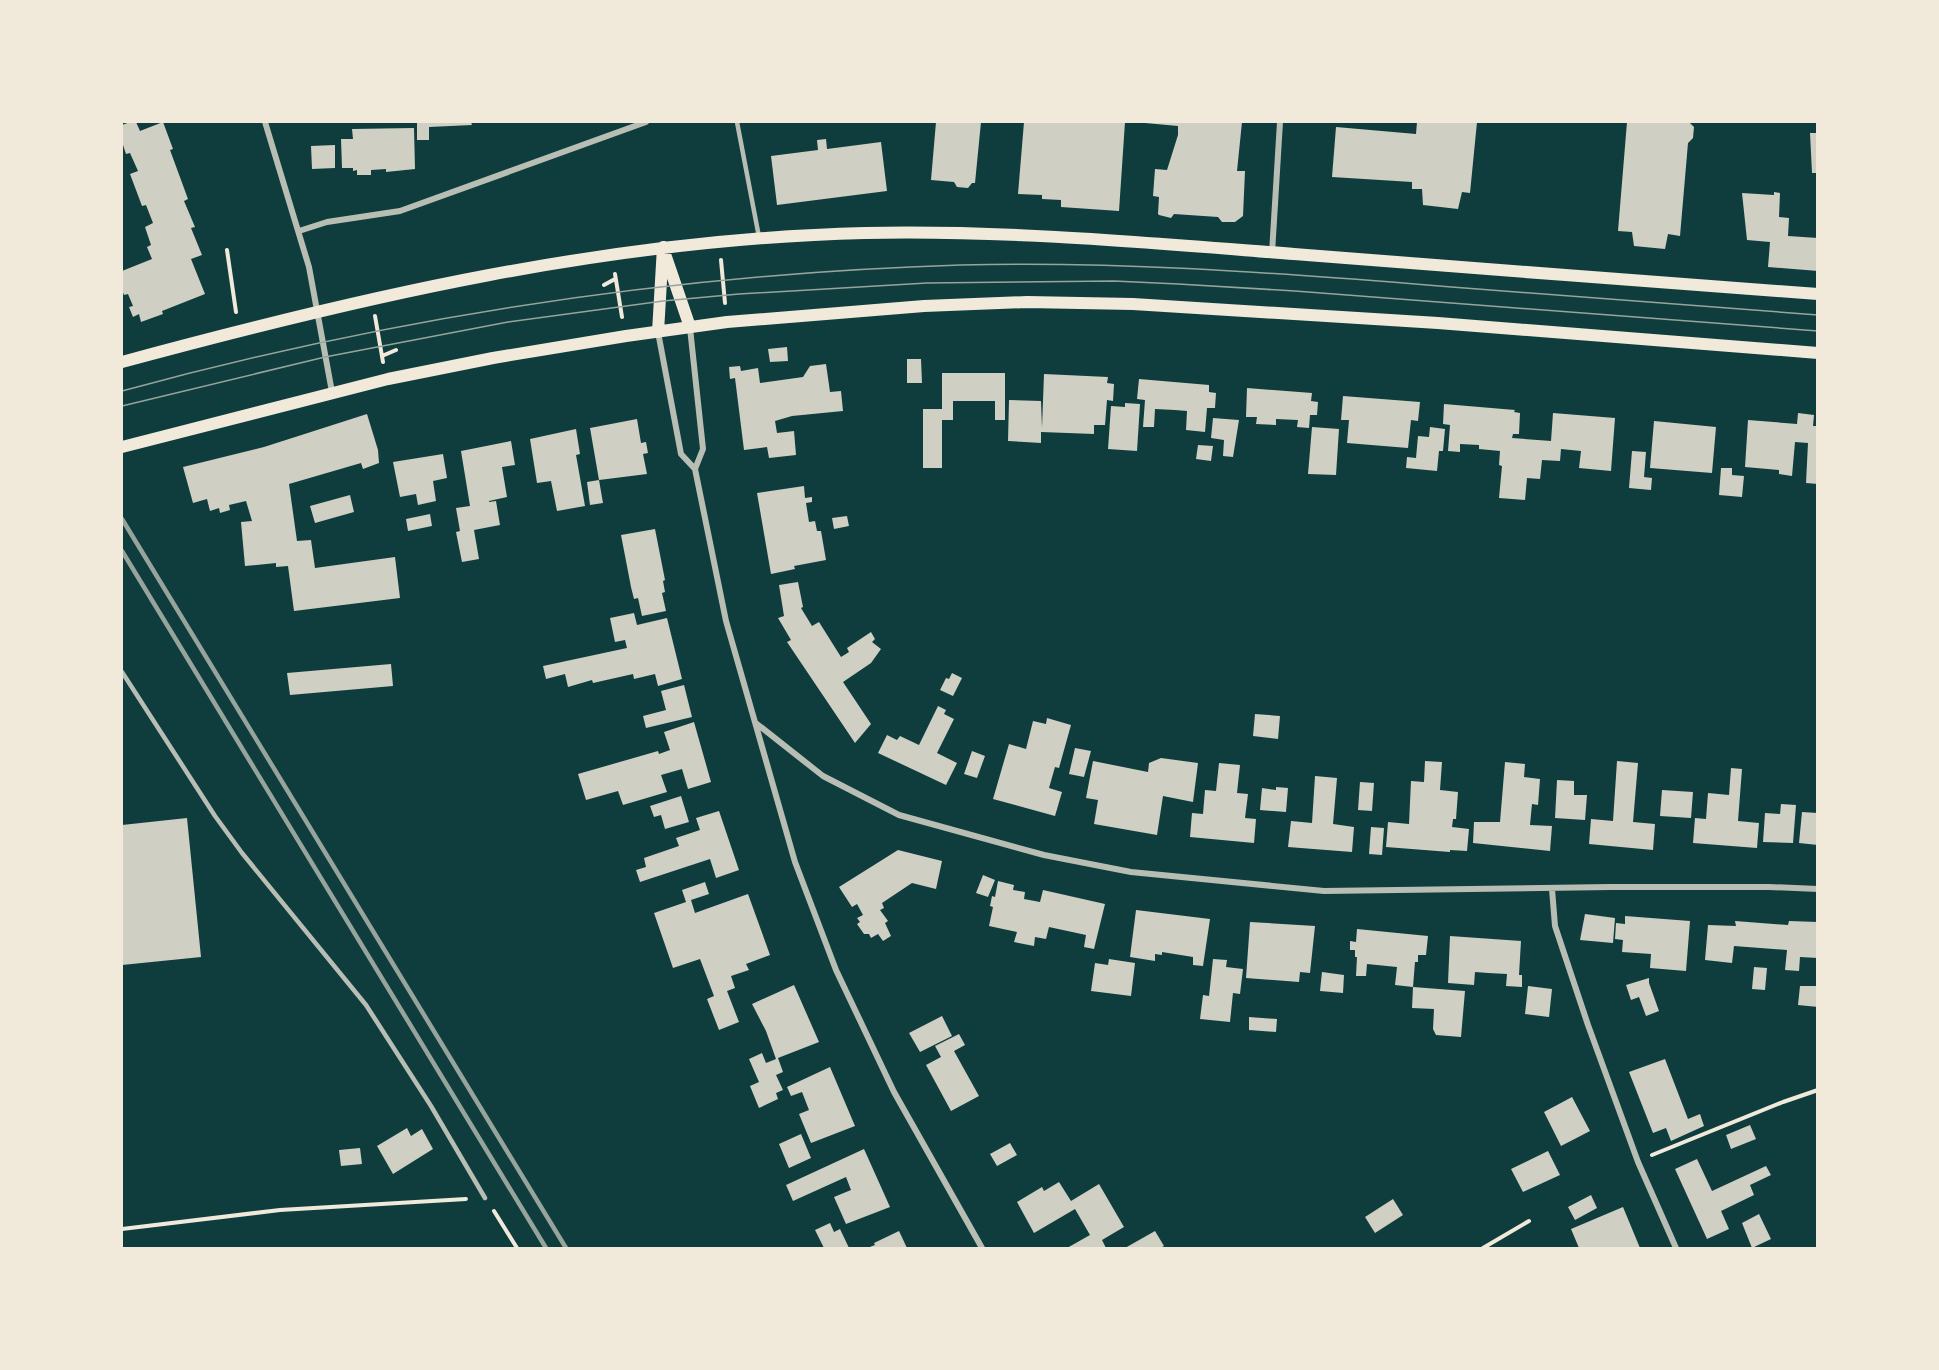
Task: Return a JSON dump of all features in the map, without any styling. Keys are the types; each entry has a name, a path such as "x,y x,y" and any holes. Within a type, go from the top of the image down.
{"main road":[{"path":"122,362 371,298 614,253 720,242 863,233 1002,233 1179,244 1818,294"},
{"path":"663,248 690,327"},
{"path":"658,332 663,248"},
{"path":"122,447 388,379 626,336 727,322 924,306 1064,302 1338,316 1818,353"}],"street":[{"path":"265,122 309,267 332,392"},
{"path":"299,231 327,222 400,211 646,122"},
{"path":"1272,253 1280,122"},
{"path":"690,327 703,449 695,469"},
{"path":"658,332 681,454 695,469 726,621 795,862 836,970 894,1092 982,1248"},
{"path":"757,724 824,776 899,815 1044,855 1131,872 1324,891 1769,886 1818,889"},
{"path":"1552,889 1555,926 1588,1025 1638,1162 1676,1248"}],"lane":[{"path":"737,122 760,239"},
{"path":"122,672 222,825 366,1005 431,1106 485,1198"}],"path":[{"path":"720,242 727,322"},
{"path":"227,250 240,330"},
{"path":"614,253 615,279 626,336"},
{"path":"604,285 615,279"},
{"path":"371,298 388,379"},
{"path":"614,314 622,315"},
{"path":"375,321 382,323"},
{"path":"382,356 396,350"},
{"path":"1638,1162 1783,1102 1818,1090"},
{"path":"122,1229 280,1210 485,1198 517,1248"},
{"path":"1483,1248 1529,1221"}],"building":[{"path":"136,122 140,131 163,122 173,149 170,150 188,199 184,201 195,227 191,228 202,255 191,259 205,294 141,322 139,314 133,317 129,307 133,306 128,294 124,295 122,290 122,271 152,259 147,247 151,245 145,227 153,223 146,205 142,206 130,174 138,171 130,153 126,154 122,142 122,125"},
{"path":"417,122 471,122 472,125 429,127 429,140 417,140"},
{"path":"936,122 981,122 975,183 968,188 957,187 954,182 931,180"},
{"path":"1024,122 1125,122 1119,211 1061,207 1061,200 1042,199 1042,195 1018,194"},
{"path":"1146,122 1242,122 1237,171 1245,171 1243,216 1235,222 1222,222 1218,217 1174,214 1171,218 1159,215 1159,197 1153,196 1155,169 1167,170 1178,135 1178,126"},
{"path":"1417,122 1477,122 1470,193 1462,192 1458,209 1423,205 1422,189 1412,189 1412,182 1332,177 1336,127 1416,134"},
{"path":"1627,122 1689,122 1694,127 1693,138 1688,143 1680,236 1668,234 1665,249 1634,246 1632,232 1618,231"},
{"path":"414,128 415,169 386,172 386,169 371,170 371,175 357,175 357,170 353,171 353,168 342,168 341,139 353,139 352,129"},
{"path":"1810,133 1818,133 1818,173 1812,173"},
{"path":"826,139 827,149 881,142 887,191 777,205 771,156 818,150 817,140"},
{"path":"335,145 335,168 312,169 311,146"},
{"path":"1774,192 1780,193 1779,217 1789,218 1788,236 1818,238 1818,271 1768,267 1770,242 1747,240 1742,193 1774,195"},
{"path":"787,347 788,361 770,362 768,349"},
{"path":"907,359 921,359 922,383 907,383"},
{"path":"826,364 830,392 841,391 843,411 792,416 775,421 777,433 794,431 796,455 769,458 767,447 744,450 735,378 730,379 729,367 740,366 741,371 758,368 760,383 803,377 810,366"},
{"path":"942,373 1005,373 1005,420 995,420 995,401 953,401 953,420 942,420 942,468 923,468 923,409 942,409"},
{"path":"1044,374 1108,377 1107,383 1114,384 1113,401 1107,400 1105,425 1094,425 1094,434 1041,432 1041,443 1008,441 1009,400 1041,401 1042,428"},
{"path":"1139,379 1209,385 1209,392 1216,393 1215,408 1207,408 1205,432 1186,430 1187,411 1175,410 1155,409 1154,427 1143,427 1145,400 1137,399"},
{"path":"1247,388 1312,393 1311,401 1318,402 1317,415 1310,415 1309,428 1297,427 1298,420 1276,419 1276,425 1256,424 1257,417 1246,417"},
{"path":"1343,396 1420,402 1418,421 1411,420 1408,448 1347,443 1349,420 1341,420"},
{"path":"1125,403 1140,404 1137,451 1108,449 1111,406 1125,407"},
{"path":"1444,404 1515,410 1514,412 1520,413 1519,434 1513,434 1512,438 1551,441 1553,413 1615,418 1611,471 1579,468 1581,451 1561,449 1560,461 1542,460 1540,479 1527,478 1525,500 1499,498 1502,466 1499,465 1500,451 1479,449 1479,445 1460,444 1460,452 1448,451 1450,425 1443,424"},
{"path":"1798,413 1814,415 1813,426 1818,426 1818,484 1806,483 1808,443 1795,442 1792,476 1779,474 1779,470 1745,467 1748,420 1797,424"},
{"path":"367,414 378,450 379,463 363,469 361,463 289,484 297,541 311,540 315,568 395,557 400,598 294,611 288,566 276,567 276,563 245,566 241,522 252,521 246,501 229,505 230,510 220,513 219,508 210,511 207,499 193,503 183,467 264,447"},
{"path":"1213,418 1239,420 1233,457 1223,456 1224,440 1211,438"},
{"path":"637,419 641,443 646,442 648,453 643,454 647,474 599,480 590,428"},
{"path":"1654,421 1716,427 1712,473 1650,468"},
{"path":"1312,427 1339,429 1336,475 1308,474"},
{"path":"1430,427 1445,429 1443,451 1439,451 1437,471 1406,468 1407,457 1416,458 1418,436 1429,437"},
{"path":"576,429 580,454 576,455 585,506 557,511 551,481 537,483 530,439"},
{"path":"511,441 515,465 502,467 507,497 489,501 496,501 500,525 474,530 479,559 462,562 456,532 460,531 456,508 470,506 461,451"},
{"path":"1198,445 1213,446 1211,461 1196,459"},
{"path":"1632,451 1646,452 1644,477 1652,478 1651,490 1629,488"},
{"path":"443,454 447,478 433,481 436,501 418,505 416,494 400,497 393,462"},
{"path":"1721,468 1732,468 1732,475 1744,476 1742,497 1719,495"},
{"path":"599,480 603,503 590,505 587,482"},
{"path":"804,486 805,498 812,497 812,502 806,503 809,522 815,521 817,531 821,531 826,560 794,566 795,569 771,574 757,493"},
{"path":"350,495 354,512 315,523 310,506"},
{"path":"430,514 432,526 408,531 406,519"},
{"path":"847,516 849,526 834,529 832,518"},
{"path":"655,529 665,580 663,581 665,592 662,593 666,611 642,616 638,598 634,599 621,535"},
{"path":"798,582 803,607 801,608 812,626 819,622 841,657 849,652 847,648 871,632 875,639 872,642 881,649 871,663 843,682 871,724 855,743 787,642 791,640 778,618 784,616 779,585"},
{"path":"634,613 637,625 667,618 682,679 658,686 655,674 634,679 633,674 593,683 592,680 568,687 565,674 546,679 543,666 627,648 625,640 615,642 610,618"},
{"path":"391,664 393,686 290,695 287,673"},
{"path":"952,673 962,678 953,696 940,690 946,678 949,679"},
{"path":"684,685 692,717 646,728 643,716 666,710 661,691"},
{"path":"938,706 946,710 944,714 954,719 937,753 957,763 946,785 878,753 887,735 897,740 900,736 919,745"},
{"path":"1255,714 1280,716 1278,739 1253,736"},
{"path":"1047,718 1071,725 1059,768 1055,767 1049,788 1062,792 1055,816 993,799 1009,744 1026,749 1033,721 1046,724"},
{"path":"694,722 711,782 688,789 682,769 661,775 667,792 623,805 618,791 586,800 578,774 658,751 659,754 670,750 664,732"},
{"path":"1075,748 1091,751 1084,777 1069,774"},
{"path":"972,751 985,756 977,778 964,774"},
{"path":"1161,758 1198,763 1193,802 1163,796 1157,835 1094,824 1098,800 1086,798 1093,761 1148,772 1149,763"},
{"path":"1425,761 1442,762 1440,790 1458,792 1456,819 1453,819 1452,827 1469,829 1467,851 1450,850 1450,852 1386,847 1388,822 1409,824 1411,781 1424,782"},
{"path":"1617,761 1638,763 1633,822 1655,824 1653,850 1589,844 1591,819 1613,821"},
{"path":"1505,762 1525,764 1524,777 1540,779 1538,805 1532,804 1530,825 1552,826 1550,851 1473,843 1474,822 1500,822"},
{"path":"1219,763 1240,765 1237,793 1248,794 1245,818 1256,819 1254,843 1190,837 1192,813 1203,814 1205,790 1216,791"},
{"path":"1731,768 1742,769 1738,821 1759,823 1757,848 1693,843 1695,818 1706,819 1708,793 1729,795"},
{"path":"1315,776 1337,778 1333,824 1354,827 1352,852 1288,847 1291,821 1312,823"},
{"path":"1557,780 1574,781 1574,795 1587,795 1585,820 1555,818"},
{"path":"1360,782 1374,783 1372,811 1358,810"},
{"path":"1276,787 1288,788 1286,812 1260,810 1262,788 1276,790"},
{"path":"1662,790 1693,792 1691,818 1660,816"},
{"path":"681,796 689,822 665,829 661,815 654,817 650,806"},
{"path":"1781,804 1796,805 1793,843 1763,842 1765,813 1780,814"},
{"path":"719,811 739,870 716,878 710,859 640,882 636,870 646,867 644,858 679,846 676,838 700,830 696,818"},
{"path":"1802,812 1818,813 1818,845 1799,843"},
{"path":"187,818 201,957 122,965 122,825"},
{"path":"1371,827 1384,828 1382,855 1369,854"},
{"path":"898,850 942,861 936,889 912,883 882,903 884,908 880,910 888,921 885,923 891,936 883,941 878,934 871,938 869,934 864,934 857,924 860,922 857,918 863,915 857,904 852,907 839,887"},
{"path":"983,875 995,880 988,897 976,893"},
{"path":"998,881 1014,885 1013,890 1025,892 1024,899 1040,902 1043,890 1105,904 1094,949 1084,947 1086,935 1049,927 1046,939 1035,937 1034,946 1014,942 1017,932 989,926 993,907 990,906 992,896 995,897"},
{"path":"705,882 709,894 691,900 695,913 748,894 770,955 746,964 749,970 731,976 735,988 727,991 739,1022 719,1030 707,999 714,996 700,959 673,968 654,913 686,902 682,890"},
{"path":"1136,910 1210,919 1203,966 1193,965 1193,957 1162,952 1162,955 1155,954 1155,961 1130,957"},
{"path":"1585,914 1615,918 1613,943 1580,940"},
{"path":"1625,916 1690,921 1686,971 1650,968 1651,954 1622,952 1623,940 1615,939 1616,923 1625,924"},
{"path":"1735,921 1788,925 1789,921 1818,922 1818,958 1800,957 1799,971 1785,970 1787,950 1734,946 1732,963 1705,960 1708,925 1736,926"},
{"path":"1250,922 1315,926 1310,973 1300,972 1299,982 1246,978"},
{"path":"1357,929 1428,936 1426,955 1418,955 1418,962 1415,962 1413,987 1395,985 1397,967 1367,964 1366,976 1356,976 1357,957 1355,957 1355,950 1350,950 1350,941 1356,942"},
{"path":"1450,936 1521,941 1519,975 1522,975 1522,987 1506,986 1507,974 1475,972 1474,985 1448,983"},
{"path":"1109,959 1135,963 1131,996 1091,991 1095,963 1108,965"},
{"path":"1213,959 1227,960 1226,967 1243,969 1240,994 1233,993 1230,1022 1200,1019 1203,995 1209,996"},
{"path":"1754,967 1767,968 1765,990 1752,989"},
{"path":"1322,972 1344,975 1343,993 1320,991"},
{"path":"1649,978 1659,1011 1646,1016 1639,997 1631,1000 1626,985"},
{"path":"794,985 819,1042 778,1058 783,1072 776,1075 783,1090 776,1093 778,1099 759,1108 750,1086 759,1082 749,1059 762,1053 766,1063 776,1059 766,1031 752,1004"},
{"path":"1528,986 1552,989 1549,1017 1525,1014"},
{"path":"1800,986 1818,986 1818,1007 1798,1005"},
{"path":"1413,987 1465,991 1461,1037 1436,1035 1433,1029 1434,1009 1412,1008"},
{"path":"942,1016 952,1036 920,1052 909,1033"},
{"path":"1249,1017 1277,1019 1276,1032 1249,1030"},
{"path":"959,1034 965,1045 954,1051 979,1096 951,1111 926,1065 941,1057 935,1046"},
{"path":"1665,1059 1688,1119 1700,1114 1704,1126 1671,1141 1666,1128 1653,1133 1629,1072"},
{"path":"830,1067 855,1126 811,1143 799,1114 809,1110 802,1092 791,1096 787,1087"},
{"path":"1572,1097 1590,1131 1561,1146 1544,1112"},
{"path":"1750,1125 1756,1139 1731,1149 1726,1135"},
{"path":"407,1128 411,1136 422,1129 433,1149 393,1174 377,1146"},
{"path":"801,1134 811,1158 789,1168 779,1144"},
{"path":"1010,1143 1017,1155 997,1166 990,1154"},
{"path":"360,1148 362,1164 341,1166 339,1150"},
{"path":"864,1149 890,1207 846,1224 834,1197 851,1190 846,1177 793,1201 786,1185"},
{"path":"1548,1151 1560,1175 1523,1192 1511,1169"},
{"path":"1697,1159 1712,1191 1766,1166 1771,1175 1750,1185 1754,1195 1721,1211 1729,1229 1707,1239 1675,1169"},
{"path":"1059,1182 1071,1201 1099,1184 1124,1227 1102,1240 1106,1248 1067,1248 1090,1235 1075,1209 1034,1233 1017,1202 1042,1187 1044,1191"},
{"path":"1591,1195 1597,1208 1575,1220 1568,1207"},
{"path":"1393,1199 1403,1215 1375,1233 1365,1217"},
{"path":"1623,1207 1640,1248 1579,1248 1571,1229"},
{"path":"1759,1214 1771,1239 1752,1248 1742,1223"},
{"path":"830,1223 834,1232 840,1229 849,1248 824,1248 815,1230"},
{"path":"899,1231 907,1248 867,1248 875,1245 874,1243"},
{"path":"1155,1231 1164,1246 1125,1248"}],"tram line":[{"path":"122,391 225,364 329,341 537,303 748,278 960,265 1131,266 1245,272 1818,315"},
{"path":"122,406 325,357 508,322 663,301 739,294 927,283 1114,281 1178,284 1818,331"}],"railway":[{"path":"122,519 566,1248"},
{"path":"122,551 546,1248"}]}
